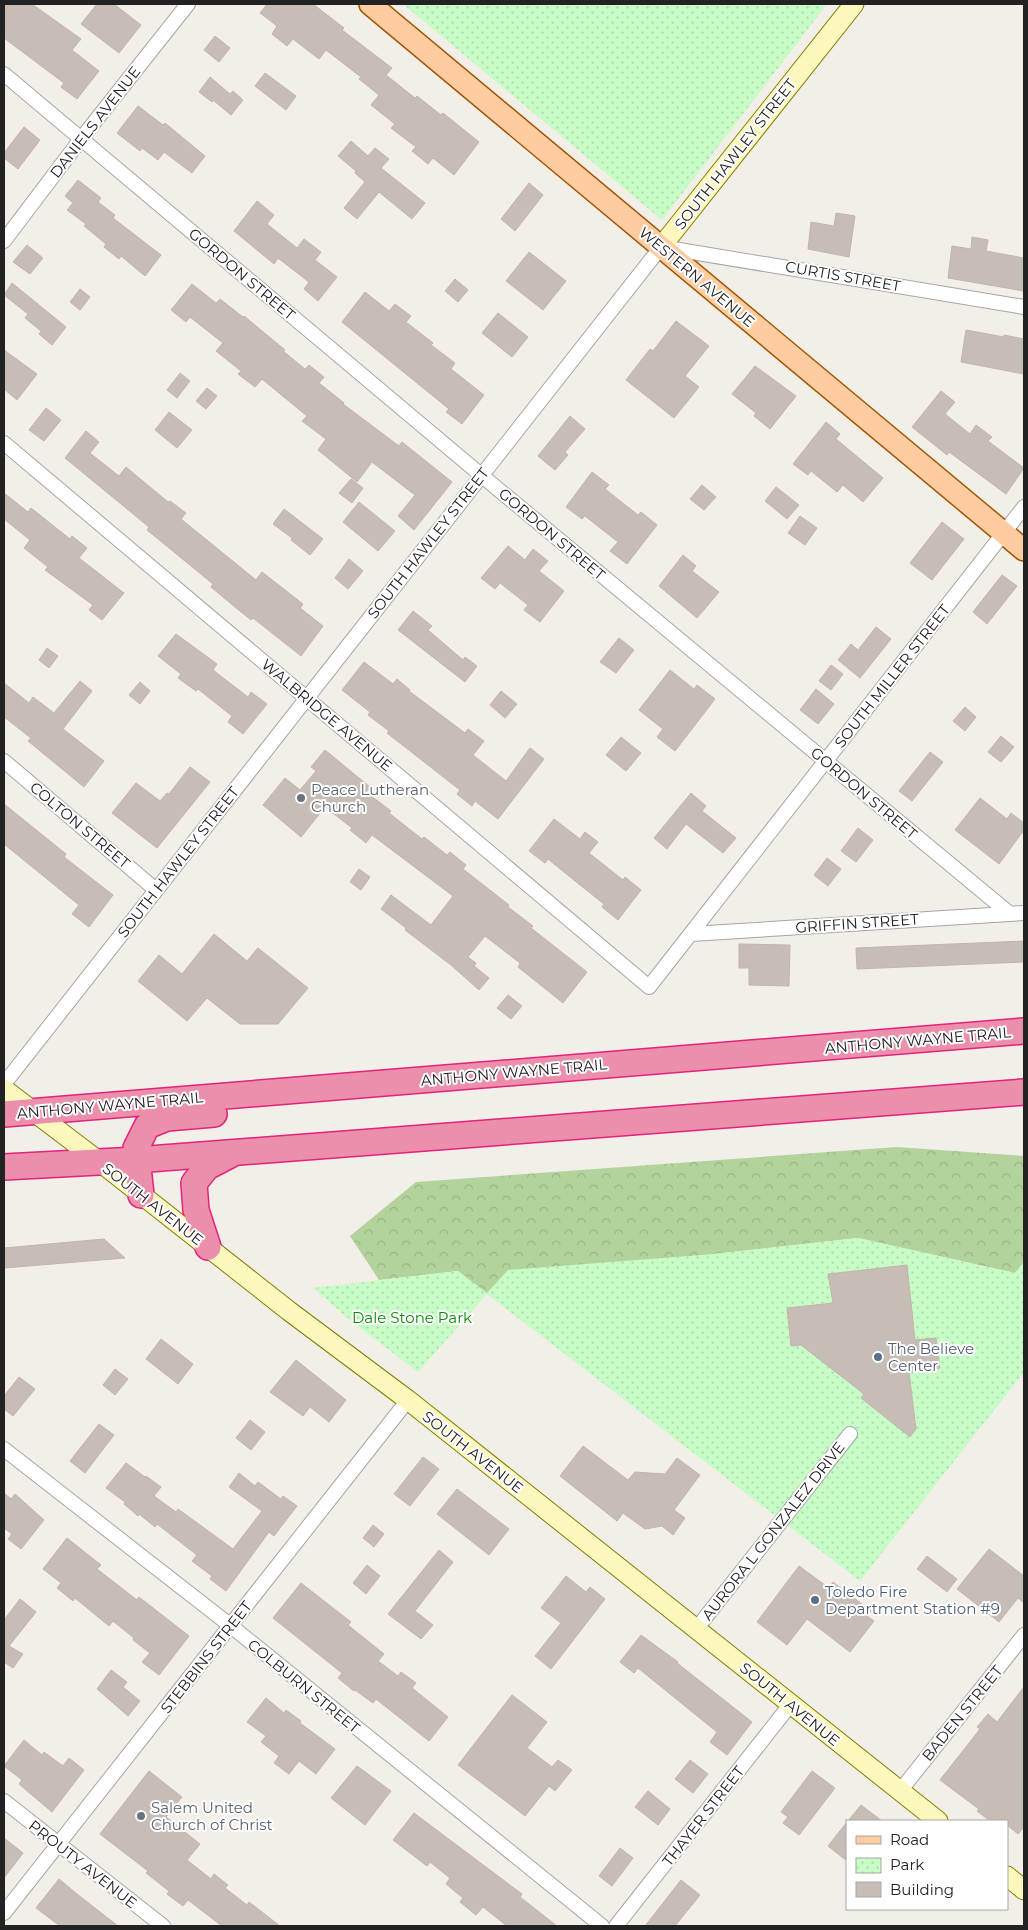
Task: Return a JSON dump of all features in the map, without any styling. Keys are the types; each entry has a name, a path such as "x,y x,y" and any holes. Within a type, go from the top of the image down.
{"highway":[{"name":"ANTHONY WAYNE TRAIL","path":"9,1108 324,1088 1024,1031"},
{"path":"141,1194 136,1148 147,1126 167,1118 289,1108 324,1088"},
{"path":"4,1167 136,1160 1024,1092"},
{"path":"208,1247 196,1210 194,1183 207,1167 235,1152"}],"main road":[{"name":"WESTERN AVENUE","path":"370,4 1024,550"}],"street":[{"name":"DANIELS AVENUE","path":"4,241 81,139 188,4"},
{"name":"SOUTH HAWLEY STREET","path":"4,1084 481,475 854,4"},
{"name":"GORDON STREET","path":"4,74 481,475 826,761 1017,914"},
{"name":"CURTIS STREET","path":"661,247 1024,307"},
{"name":"WALBRIDGE AVENUE","path":"4,443 649,987"},
{"name":"SOUTH MILLER STREET","path":"649,987 1024,507"},
{"name":"COLTON STREET","path":"4,761 156,890"},
{"name":"GRIFFIN STREET","path":"691,934 1017,914"},
{"name":"SOUTH AVENUE","path":"9,1108 100,1162 289,1311 408,1400 937,1820"},
{"name":"STEBBINS STREET","path":"4,1914 408,1400"},
{"name":"AURORA L GONZALEZ DRIVE","path":"697,1628 850,1434"},
{"name":"COLBURN STREET","path":"4,1449 230,1626 602,1926"},
{"name":"BADEN STREET","path":"900,1791 1024,1635"},
{"name":"THAYER STREET","path":"616,1926 790,1705"},
{"name":"PROUTY AVENUE","path":"4,1801 163,1926"},
{"path":"1008,1877 1024,1890"}],"green space":[{"path":"403,4 827,4 662,220"},
{"path":"897,1147 1024,1156 1024,1262 1015,1273 858,1238 714,1254 487,1294 458,1271 379,1280 350,1236 416,1182"},
{"name":"Dale Stone Park","path":"858,1238 1015,1273 1024,1262 1024,1372 860,1581 487,1294 418,1372 351,1321 313,1288 458,1271 487,1293 508,1270 714,1254"}],"building":[{"path":"4,4 32,4 81,39 72,50 99,71 77,99 61,87 64,83 4,38"},
{"path":"97,4 114,4 141,25 119,53 81,24"},
{"path":"267,4 313,4 344,28 342,30 392,68 386,75 415,98 417,96 441,115 443,113 479,142 454,175 433,158 428,164 412,151 416,147 391,128 395,124 371,105 379,95 359,79 361,77 326,50 319,59 293,39 287,46 272,34 277,26 260,13"},
{"path":"215,36 230,48 219,62 204,50"},
{"path":"265,73 296,96 286,110 255,86"},
{"path":"210,77 230,94 233,91 243,100 231,115 213,100 212,102 199,92"},
{"path":"138,106 163,125 165,123 205,156 192,173 164,152 158,160 142,148 140,151 117,133"},
{"path":"24,127 40,140 18,169 4,158 4,153"},
{"path":"351,141 368,156 375,148 389,159 381,168 425,203 412,219 379,192 357,219 344,208 365,182 355,173 356,171 338,156"},
{"path":"78,180 101,198 98,202 115,215 113,218 161,255 145,276 121,256 119,259 104,247 106,244 84,226 86,224 67,210 73,203 65,196"},
{"path":"529,183 543,195 515,231 501,219"},
{"path":"257,201 274,215 267,224 297,248 304,239 321,252 315,260 337,277 318,301 304,289 309,282 278,258 274,264 234,231"},
{"path":"836,213 855,216 849,257 808,249 811,222 834,226"},
{"path":"972,237 988,240 986,251 1024,258 1024,291 948,278 952,246 971,249"},
{"path":"27,245 43,258 30,274 13,262"},
{"path":"529,252 566,281 543,310 506,281"},
{"path":"455,279 468,290 458,302 445,291"},
{"path":"12,283 66,327 52,345 39,334 41,331 25,318 28,314 4,295"},
{"path":"192,284 216,303 220,299 244,316 305,369 309,365 324,377 319,383 343,404 399,446 402,442 452,482 414,530 398,516 415,495 372,462 357,482 318,450 326,439 302,421 307,416 262,379 255,387 238,374 241,371 216,351 223,343 190,317 186,322 171,310"},
{"path":"80,289 90,297 80,310 70,302"},
{"path":"365,292 389,311 395,304 411,316 406,322 433,343 431,345 455,363 451,369 484,395 462,424 446,412 449,409 342,322"},
{"path":"498,313 528,337 512,357 482,333"},
{"path":"676,321 709,346 685,376 699,387 674,418 626,380 650,349 653,351"},
{"path":"966,330 1024,339 1024,374 961,362"},
{"path":"4,350 37,374 17,400 4,389"},
{"path":"755,366 796,396 770,429 754,416 756,413 732,394"},
{"path":"180,373 190,381 177,398 167,390"},
{"path":"207,388 217,396 206,409 196,401"},
{"path":"941,391 955,402 945,414 970,434 976,425 992,437 988,441 1024,468 1006,494 949,452 947,455 912,427"},
{"path":"46,408 61,420 44,441 29,430"},
{"path":"169,412 192,430 177,448 155,430"},
{"path":"570,416 585,429 565,452 568,455 555,470 538,456"},
{"path":"826,422 840,434 836,439 883,478 863,502 843,485 837,492 811,471 808,475 793,464"},
{"path":"86,431 99,442 90,453 119,476 126,467 168,502 170,501 186,513 181,519 256,580 262,572 303,604 300,608 323,626 301,656 253,618 251,620 211,587 213,584 147,530 149,527 65,458"},
{"path":"592,472 609,485 605,489 638,515 641,512 657,525 627,564 610,551 618,542 585,516 582,519 566,507"},
{"path":"351,479 363,488 352,503 339,493"},
{"path":"702,485 716,497 704,510 690,499"},
{"path":"776,487 799,505 787,519 765,501"},
{"path":"4,493 28,512 31,508 70,539 72,536 87,548 79,558 124,593 102,620 89,610 93,605 45,570 48,567 24,548 30,540 4,519"},
{"path":"359,502 395,531 378,551 343,522"},
{"path":"284,509 323,539 310,555 273,524"},
{"path":"800,516 817,528 805,545 788,533"},
{"path":"942,522 964,539 932,580 910,563"},
{"path":"508,546 525,560 533,549 548,561 539,571 564,591 540,622 524,610 528,605 500,583 495,589 481,578"},
{"path":"683,555 696,566 692,571 719,592 697,618 659,586"},
{"path":"349,559 363,571 348,589 335,578"},
{"path":"1002,575 1017,586 987,624 973,612"},
{"path":"413,611 432,626 428,630 463,660 465,657 477,666 465,682 398,630"},
{"path":"876,627 891,639 860,678 838,660 851,644 858,650"},
{"path":"176,634 217,664 213,670 248,697 251,692 267,704 243,734 228,722 232,716 198,689 196,691 178,678 181,674 158,656"},
{"path":"619,638 634,650 616,673 600,662"},
{"path":"47,648 58,656 49,668 39,660"},
{"path":"364,662 393,684 397,679 409,691 465,733 468,729 484,741 473,755 506,781 530,748 544,759 498,819 475,801 472,806 457,794 460,790 387,733 389,731 368,715 370,712 342,690"},
{"path":"831,665 843,674 831,690 819,681"},
{"path":"670,670 694,689 697,685 715,699 675,751 657,737 663,729 639,710"},
{"path":"80,681 92,691 63,729 104,761 84,787 28,741 31,738 4,717 4,683 29,703 33,697 54,713"},
{"path":"140,682 150,691 140,704 129,695"},
{"path":"816,689 834,704 818,724 800,710"},
{"path":"501,691 517,704 505,718 490,705"},
{"path":"965,707 976,717 965,731 953,721"},
{"path":"1001,736 1014,747 1001,762 988,752"},
{"path":"621,737 641,753 626,771 606,755"},
{"path":"325,750 370,787 366,792 391,811 389,813 422,839 424,837 447,855 450,852 466,865 463,869 509,905 508,907 533,926 531,928 587,972 563,1003 518,967 520,963 485,936 468,957 476,963 474,966 489,978 479,990 381,909 391,895 431,925 453,896 372,835 366,843 350,830 352,828 325,807 301,837 263,805 285,778 300,790 316,771 311,767"},
{"path":"930,752 943,762 912,801 899,791"},
{"path":"190,767 210,782 157,848 112,813 136,783 160,801 167,793 169,794"},
{"path":"691,793 706,806 702,811 736,838 723,853 686,824 667,849 654,838"},
{"path":"980,798 1007,819 1011,813 1024,823 1024,830 999,864 955,830"},
{"path":"4,804 66,854 64,857 113,895 89,927 72,914 79,905 4,844"},
{"path":"554,819 580,839 585,832 598,842 589,853 623,880 625,877 641,890 618,920 602,907 604,904 548,859 545,863 529,851"},
{"path":"858,828 873,840 856,862 841,851"},
{"path":"827,858 841,869 828,886 814,875"},
{"path":"359,869 370,877 361,890 350,882"},
{"path":"214,934 247,961 258,948 308,988 278,1024 240,1024 207,998 187,1021 138,981 159,955 182,974"},
{"path":"1024,941 1024,962 857,969 856,948"},
{"path":"739,944 790,945 789,986 749,985 749,968 739,968"},
{"path":"508,995 522,1006 511,1019 497,1008"},
{"path":"104,1239 125,1258 4,1268 4,1248"},
{"name":"The Believe Center","path":"907,1265 915,1340 936,1338 940,1368 909,1372 916,1429 910,1437 861,1398 864,1394 801,1345 791,1346 787,1308 833,1303 828,1274"},
{"path":"161,1339 193,1364 178,1384 146,1359"},
{"path":"296,1360 346,1400 329,1422 310,1407 303,1416 270,1392"},
{"path":"115,1369 128,1379 115,1395 103,1385"},
{"path":"19,1377 35,1389 13,1416 4,1409 4,1396"},
{"path":"250,1420 265,1432 251,1450 236,1438"},
{"path":"99,1424 114,1435 85,1473 70,1461"},
{"path":"583,1446 628,1480 635,1472 665,1474 677,1458 700,1475 674,1510 685,1518 673,1535 662,1526 645,1529 623,1513 617,1521 560,1476"},
{"path":"423,1457 439,1469 410,1506 394,1494"},
{"path":"126,1463 161,1487 154,1496 176,1512 178,1509 233,1549 262,1511 229,1487 239,1473 255,1486 258,1482 281,1499 283,1496 297,1506 274,1536 269,1532 226,1591 210,1579 212,1576 192,1561 197,1555 157,1524 155,1527 139,1514 138,1516 124,1504 125,1502 106,1488"},
{"path":"457,1489 509,1529 489,1555 437,1514"},
{"path":"4,1493 11,1499 15,1494 44,1520 21,1549 8,1539 12,1534 4,1528"},
{"path":"373,1525 384,1534 374,1547 363,1538"},
{"path":"67,1538 101,1565 97,1569 137,1600 139,1597 189,1636 159,1675 142,1662 150,1653 133,1640 134,1638 113,1621 109,1626 75,1598 73,1601 57,1588 61,1583 43,1569"},
{"path":"989,1549 1024,1576 1024,1603 1018,1598 999,1622 957,1589"},
{"path":"439,1550 453,1562 415,1611 433,1625 421,1639 388,1614"},
{"path":"927,1556 957,1579 947,1592 917,1569"},
{"path":"367,1565 380,1576 366,1594 353,1583"},
{"name":"Toledo Fire Department Station #9","path":"799,1566 829,1588 833,1582 871,1611 867,1616 874,1621 850,1652 807,1619 787,1645 757,1622"},
{"path":"566,1576 586,1592 590,1587 605,1599 551,1669 535,1656 561,1623 541,1608"},
{"path":"301,1583 351,1622 348,1625 384,1654 378,1661 398,1676 401,1672 416,1683 412,1688 448,1717 429,1741 376,1699 373,1703 354,1691 338,1678 342,1673 273,1618"},
{"path":"20,1599 36,1612 9,1646 23,1654 13,1668 4,1662 4,1620"},
{"path":"641,1635 678,1662 752,1722 727,1755 710,1742 717,1732 638,1668 634,1673 620,1662"},
{"path":"111,1670 127,1682 123,1687 140,1701 128,1716 97,1689"},
{"path":"1024,1687 1024,1827 1018,1834 1008,1826 1008,1820 989,1820 977,1811 979,1809 940,1780 980,1729 977,1727 988,1714 997,1722"},
{"path":"512,1695 547,1722 527,1748 552,1767 558,1760 572,1770 555,1791 549,1786 525,1816 458,1765"},
{"path":"266,1698 284,1713 286,1710 301,1721 300,1723 335,1749 316,1774 299,1761 289,1774 274,1763 279,1756 261,1742 266,1736 247,1722"},
{"path":"24,1740 42,1755 44,1752 63,1766 69,1758 84,1770 52,1812 19,1784 22,1780 4,1766"},
{"path":"690,1760 708,1774 693,1793 675,1779"},
{"path":"357,1766 391,1791 365,1825 331,1798"},
{"path":"149,1771 182,1797 166,1817 200,1844 187,1860 211,1879 214,1874 228,1885 225,1888 247,1905 249,1902 280,1926 222,1926 188,1900 183,1906 167,1894 169,1891 146,1873 148,1871 100,1834"},
{"path":"812,1771 835,1788 799,1835 783,1823 788,1817 781,1812"},
{"path":"648,1791 670,1809 658,1825 635,1807"},
{"path":"861,1805 881,1820 849,1820"},
{"path":"414,1813 522,1894 520,1897 557,1926 507,1926 483,1907 476,1915 460,1902 463,1898 446,1884 450,1878 430,1862 427,1866 393,1840"},
{"path":"846,1823 846,1860 828,1846"},
{"path":"4,1838 23,1853 4,1878"},
{"path":"620,1848 633,1858 612,1886 599,1876"},
{"path":"59,1879 118,1926 60,1926 36,1908"},
{"path":"681,1880 700,1895 675,1926 645,1926"}],"place":[{"name":"Peace Lutheran Church","path":"301,798"},
{"name":"The Believe Center","path":"878,1357"},
{"name":"Toledo Fire Department Station #9","path":"815,1600"},
{"name":"Salem United Church of Christ","path":"141,1816"}]}
